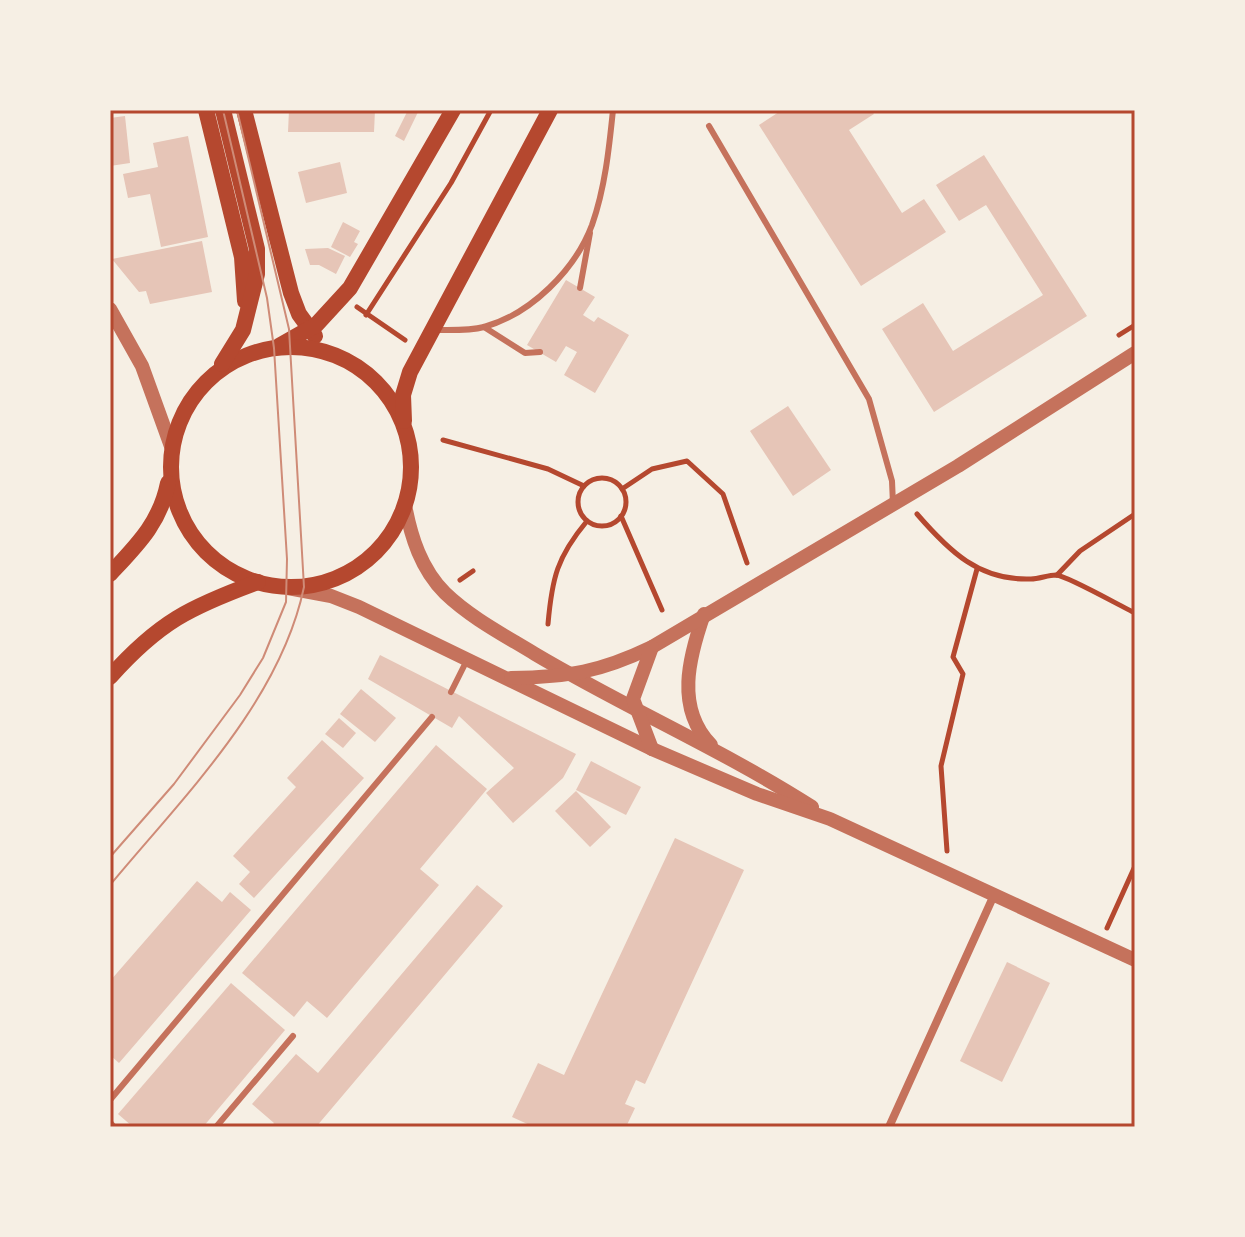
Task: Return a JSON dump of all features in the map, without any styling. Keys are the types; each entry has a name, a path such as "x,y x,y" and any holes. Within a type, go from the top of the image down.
{"main road":[{"path":"206,110 242,257 245,323"},
{"path":"110,574 141,540 163,506 177,427 187,406 240,339 254,293 257,249 223,110"},
{"path":"244,110 291,293 310,330 336,356"},
{"path":"216,372 245,356 274,348 310,330 344,297 453,110"},
{"path":"170,474 180,515 197,541 217,562 258,582 288,588 321,584 353,571 385,542 405,505 411,474 404,426 403,395 406,382 420,350 550,110"},
{"path":"274,348 301,348 336,356 358,368 377,384 393,404 404,426"},
{"path":"110,677 157,630 211,599 258,582"}],"street":[{"path":"110,309 142,366 172,449"},
{"path":"506,679 572,676 603,669 652,647 898,501 1135,353"},
{"path":"405,505 416,547 431,576 443,591 482,622 572,676 765,777 830,819"},
{"path":"288,588 343,600 652,749 757,794 830,819 1135,960"},
{"path":"704,614 691,650 688,687 695,720 704,737 718,751"},
{"path":"652,647 635,690 634,708 652,749"},
{"path":"889,1127 994,895"}],"lane":[{"path":"580,288 591,226 606,170 613,110"},
{"path":"709,126 869,399 898,501"},
{"path":"431,330 484,327 528,306 554,285 574,258 591,226"},
{"path":"484,327 525,353 540,352"},
{"path":"451,692 467,660"},
{"path":"110,1100 432,717"},
{"path":"216,1127 293,1036"},
{"path":"110,1122 114,1127"}],"path":[{"path":"366,315 451,183 491,110"},
{"path":"344,297 420,350"},
{"path":"443,440 548,469 584,486"},
{"path":"622,489 652,469 687,461 723,494 747,563"},
{"path":"606,478 614,481 622,489 626,501 621,516 609,525 587,521 578,501 584,486 590,480 606,478"},
{"path":"898,501 944,545 977,569 1031,579 1057,575 1135,613"},
{"path":"1057,575 1080,551 1135,514"},
{"path":"621,516 662,610"},
{"path":"548,624 554,577 567,545 587,521"},
{"path":"947,851 941,766 963,674 953,657 977,569"},
{"path":"1099,944 1135,866"}],"building":[{"path":"289,110 375,110 374,132 288,132"},
{"path":"408,110 419,110 404,141 395,136"},
{"path":"782,110 871,110 874,114 849,130 902,213 924,199 946,232 861,286 759,125"},
{"path":"125,116 130,163 110,166 110,118"},
{"path":"188,136 208,237 161,247 150,194 128,198 123,174 158,167 153,143"},
{"path":"984,155 1087,316 934,412 882,329 923,303 953,351 1043,295 986,205 959,221 936,185"},
{"path":"340,162 347,193 306,203 298,172"},
{"path":"343,222 360,231 354,242 358,244 350,257 331,247"},
{"path":"202,241 212,292 150,304 146,291 139,292 112,259"},
{"path":"328,248 345,256 336,274 319,265 310,265 305,249"},
{"path":"566,280 595,297 583,315 594,322 598,317 629,335 595,393 564,375 577,352 566,346 556,362 527,345"},
{"path":"788,406 831,470 793,496 750,431"},
{"path":"380,655 576,754 563,778 513,823 486,793 514,768 459,716 452,728 368,679"},
{"path":"361,689 396,718 375,742 340,714"},
{"path":"339,718 356,733 343,748 325,734"},
{"path":"322,740 364,778 254,898 239,884 250,872 233,856 296,787 287,778"},
{"path":"436,745 487,789 420,869 439,885 327,1018 307,1001 294,1017 242,973"},
{"path":"591,761 641,787 626,815 576,790"},
{"path":"576,791 611,827 590,847 555,811"},
{"path":"675,838 744,870 645,1084 636,1080 625,1104 635,1108 626,1127 534,1127 512,1117 538,1063 564,1075"},
{"path":"197,881 222,902 230,892 251,910 119,1063 110,1055 110,981"},
{"path":"477,885 503,906 316,1127 271,1127 274,1123 252,1104 296,1054 318,1073"},
{"path":"1007,962 1050,983 1002,1082 960,1061"},
{"path":"231,983 285,1030 203,1127 133,1127 118,1114"}],"tram line":[{"path":"110,857 174,784 240,695 263,658 286,602 287,559 274,348 267,298 223,110"},
{"path":"110,885 197,782 251,709 274,670 292,629 304,587 289,329 237,110"}]}
